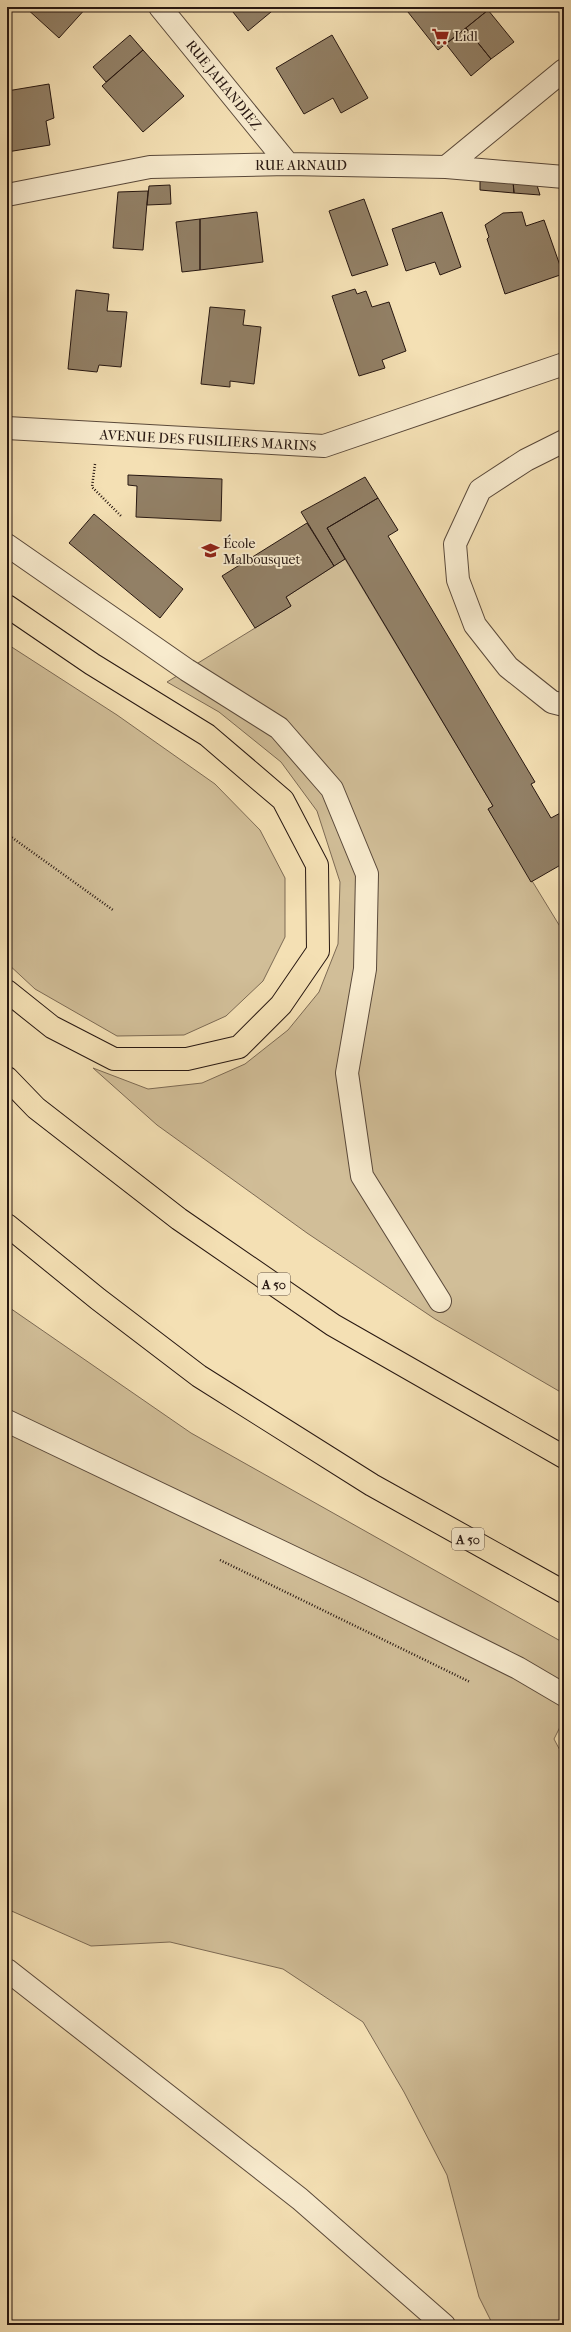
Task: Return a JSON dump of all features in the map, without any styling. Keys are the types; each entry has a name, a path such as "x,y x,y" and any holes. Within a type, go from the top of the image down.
{"highway":[{"path":"7,606 92,664 207,735 283,800 317,865 318,951 281,1005 239,1047 187,1059 114,1059 52,1027 7,991"},
{"name":"A 50","path":"7,1078 36,1108 179,1219 333,1325 564,1457"},
{"name":"A 50","path":"7,1226 98,1299 199,1376 372,1485 564,1592"}],"street":[{"name":"RUE JAHANDIEZ","path":"160,7 288,164"},
{"path":"446,167 564,70"},
{"name":"RUE ARNAUD","path":"7,195 150,167 288,164 446,167 564,176"},
{"name":"AVENUE DES FUSILIERS MARINS","path":"7,428 324,446 564,364"},
{"path":"564,441 526,460 480,490 455,544 458,580 475,625 508,667 552,702 564,705"},
{"path":"7,545 187,670 279,728 332,789 367,874 365,969 347,1073 362,1176 440,1301"},
{"path":"7,1421 353,1586 518,1668 564,1695"},
{"path":"7,1970 300,2199 444,2325"},
{"path":"7,1984 75,2022"}],"path":[{"path":"99,434 92,487 122,517"},
{"path":"7,834 113,910"},
{"path":"214,1557 471,1682"}],"shaded area":[{"path":"345,559 493,806 488,809 564,933 564,1394 435,1319 307,1233 157,1125 93,1068 148,1089 202,1083 245,1064 288,1030 319,992 338,944 340,882 317,811 281,762 219,712 167,682 291,606 286,597"},
{"path":"7,644 117,715 215,784 260,830 285,878 285,937 263,981 226,1016 184,1035 117,1036 35,989 7,963"},
{"path":"7,1306 191,1433 564,1643 564,1719 554,1739 564,1758 564,2325 493,2325 479,2297 447,2175 404,2092 363,2022 283,1969 170,1942 91,1946 7,1909"}],"building":[{"path":"25,7 87,7 59,38"},
{"path":"229,7 277,7 248,31"},
{"name":"Lidl","path":"404,7 492,7 438,50"},
{"path":"488,10 514,42 491,59 466,28"},
{"path":"466,28 491,59 471,76 446,44"},
{"path":"130,35 143,50 106,82 93,67"},
{"path":"332,35 368,98 341,113 333,98 304,114 276,68"},
{"path":"143,50 184,96 143,132 102,86"},
{"path":"49,84 54,118 46,121 50,145 7,152 7,91"},
{"path":"480,179 513,181 514,193 480,190"},
{"path":"513,181 536,182 540,195 514,193"},
{"path":"170,185 171,204 147,205 149,186"},
{"path":"148,191 143,250 113,248 118,192"},
{"path":"364,199 388,265 352,276 329,211"},
{"path":"257,212 263,262 200,270 200,219"},
{"path":"442,212 461,267 440,275 435,262 406,271 392,229"},
{"path":"522,212 526,226 544,220 563,274 505,294 487,239 489,237 485,225 503,213"},
{"path":"200,219 200,270 182,272 176,222"},
{"path":"355,289 357,294 366,291 372,307 389,302 406,351 382,360 385,368 359,376 332,296"},
{"path":"76,290 109,294 107,311 127,312 121,367 99,365 97,372 68,369"},
{"path":"210,307 245,310 243,325 261,327 254,384 230,381 230,387 201,384"},
{"path":"128,475 222,479 221,521 136,517 137,486 128,485"},
{"path":"365,477 378,498 327,528 345,559 334,566 301,512"},
{"path":"378,498 398,530 388,536 535,782 531,784 551,818 564,811 564,863 531,882 488,809 493,806 327,528"},
{"path":"94,514 183,589 160,618 69,543"},
{"path":"307,523 334,566 286,597 291,606 255,628 222,576"}],"place":[{"name":"Lidl","path":"441,36"},
{"name":"École Malbousquet","path":"210,551"}]}
